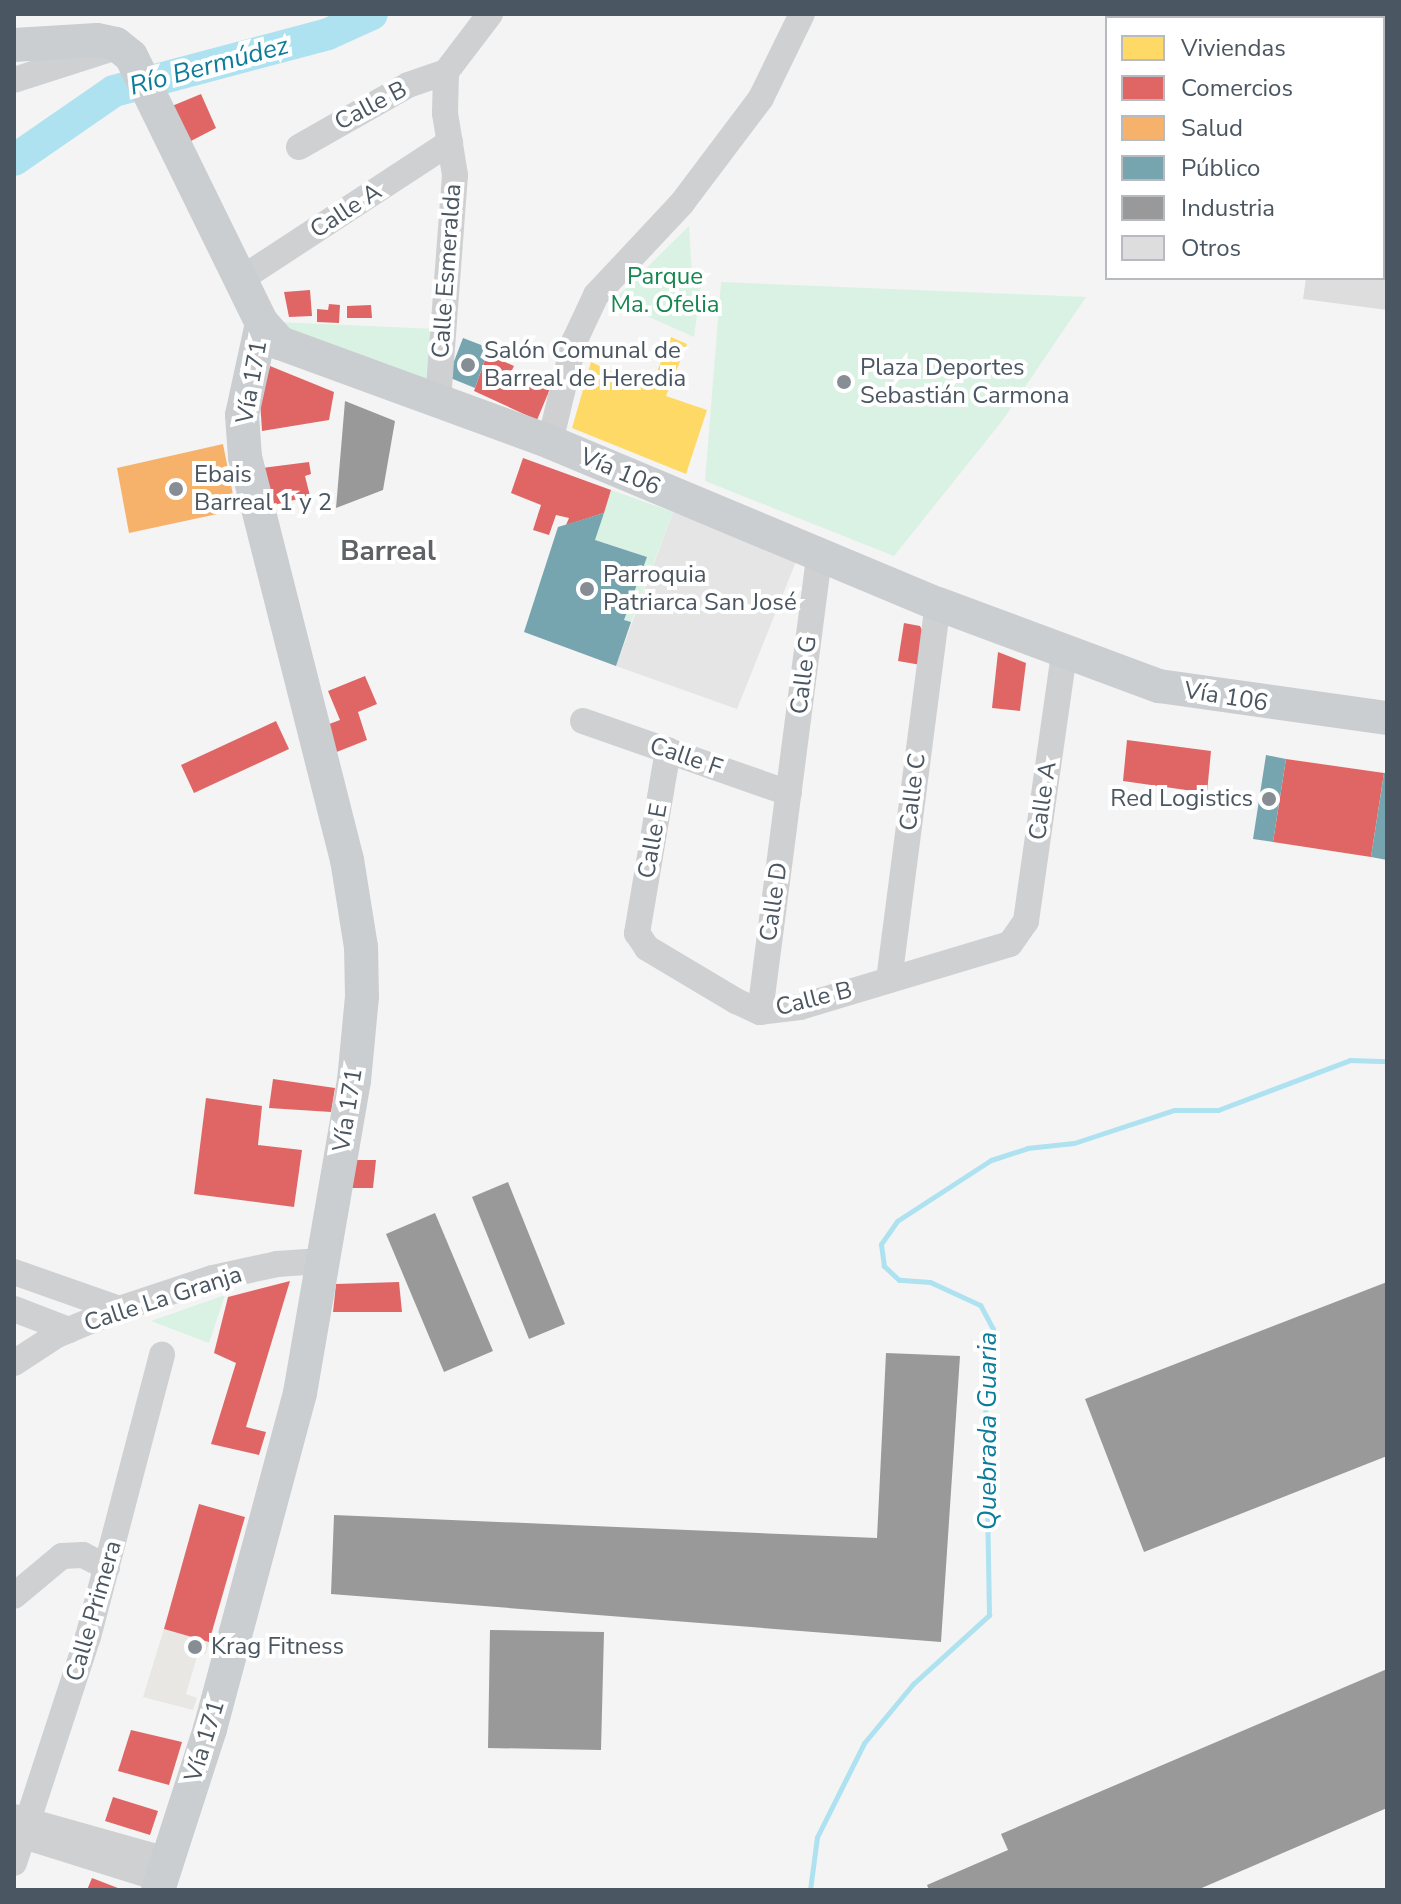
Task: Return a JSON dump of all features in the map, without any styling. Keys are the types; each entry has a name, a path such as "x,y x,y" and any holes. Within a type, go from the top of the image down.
{"main road":[{"path":"14,45 75,39 119,46"},
{"name":"Vía 106","path":"119,46 137,64 262,323 280,343 550,442 938,604 1159,686 1387,718"},
{"name":"Vía 171","path":"162,1876 210,1729 300,1393 354,1081 361,947 326,767 245,457 242,415 262,323"}],"street":[{"path":"446,72 490,14"},
{"path":"550,442 574,342 596,295 682,203 761,98 802,14"},
{"path":"14,80 119,46"},
{"name":"Calle Esmeralda","path":"438,401 455,175 446,72"},
{"name":"Calle B","path":"299,147 408,85 446,72"},
{"name":"Calle A","path":"241,279 450,142"},
{"name":"Calle G","path":"789,793 819,556"},
{"name":"Calle C","path":"889,980 938,604"},
{"name":"Calle A","path":"1010,944 1026,921 1064,653"},
{"name":"Calle F","path":"583,721 789,793"},
{"name":"Calle E","path":"637,933 668,750"},
{"name":"Calle D","path":"760,1012 789,793"},
{"name":"Calle B","path":"637,933 647,948 760,1012 800,1007 1010,944"},
{"name":"Calle La Granja","path":"14,1363 69,1330 119,1309 213,1278 277,1264 321,1261"},
{"path":"14,1272 119,1309"},
{"path":"14,1309 69,1330"},
{"name":"Calle Primera","path":"14,1863 23,1824 107,1567 162,1355"},
{"path":"14,1596 62,1556 83,1555 107,1567"},
{"path":"23,1824 162,1876"}],"shaded area":[{"path":"673,512 797,559 737,709 616,666"},
{"path":"164,1629 209,1642 206,1654 198,1653 186,1694 197,1698 193,1710 143,1697"}],"green space":[{"name":"Parque Ma. Ofelia","path":"689,226 692,275 702,277 694,337 613,301"},
{"path":"721,282 1086,297 1002,421 894,556 705,481"},
{"path":"277,322 437,329 432,383 285,337"},
{"path":"611,490 673,512 631,622 624,620 647,557 595,540"},
{"path":"225,1295 209,1343 151,1321"}],"building: Viviendas":[{"path":"671,337 687,344 666,396 707,410 686,474 572,428 591,362 650,389"}],"building: Comercios":[{"path":"201,94 216,128 189,142 172,106"},
{"path":"310,290 312,316 289,317 284,292"},
{"path":"329,304 340,305 339,323 317,322 317,309 328,310"},
{"path":"371,305 372,318 347,318 347,306"},
{"path":"487,354 514,366 511,372 550,389 537,420 474,391"},
{"path":"270,366 334,392 329,420 262,431 260,400"},
{"path":"523,458 611,490 604,513 566,525 569,518 556,515 549,535 533,530 541,505 511,493"},
{"path":"309,462 311,474 305,476 310,496 270,506 262,468"},
{"path":"904,623 920,626 926,638 921,665 898,661"},
{"path":"998,652 1026,663 1020,711 992,708"},
{"path":"365,676 377,704 358,712 367,740 329,755 321,727 340,720 328,691"},
{"path":"276,721 289,749 194,793 181,765"},
{"path":"1127,740 1211,751 1207,793 1123,781"},
{"path":"1286,759 1384,773 1371,857 1273,842"},
{"path":"273,1079 335,1088 331,1112 269,1108"},
{"path":"206,1098 262,1106 258,1145 302,1150 294,1207 194,1194"},
{"path":"355,1160 376,1160 373,1188 350,1188"},
{"path":"290,1281 246,1427 266,1432 259,1455 211,1444 236,1363 214,1353 228,1297"},
{"path":"399,1282 402,1312 333,1312 336,1284"},
{"path":"199,1504 245,1517 209,1642 164,1629"},
{"path":"131,1730 182,1742 169,1785 118,1771"},
{"path":"113,1797 158,1811 150,1835 105,1821"},
{"path":"92,1878 123,1890 87,1890"}],"building: Salud":[{"name":"Ebais Barreal 1 y 2","path":"223,444 236,510 129,533 117,468"}],"building: Público":[{"name":"Salón Comunal de Barreal de Heredia","path":"463,338 489,348 475,388 448,377"},
{"name":"Parroquia Patriarca San José","path":"604,513 595,540 647,557 624,620 631,622 616,666 524,632 558,527"},
{"name":"Red Logistics","path":"1266,755 1286,759 1273,842 1253,839"},
{"path":"1384,773 1387,773 1387,860 1371,857"}],"building: Industria":[{"path":"345,401 395,421 383,490 336,508"},
{"path":"508,1182 565,1324 529,1339 472,1197"},
{"path":"435,1213 493,1351 444,1372 386,1234"},
{"path":"1387,1282 1387,1456 1144,1552 1085,1399"},
{"path":"886,1353 960,1356 941,1642 331,1594 334,1515 877,1538"},
{"path":"490,1630 604,1632 601,1750 488,1748"},
{"path":"1387,1669 1387,1808 1197,1890 929,1890 927,1885 1008,1850 1001,1834"}],"building: Otros":[{"path":"1385,188 1387,310 1303,299 1306,280 1385,280"}],"waterway":[{"name":"Río Bermúdez","path":"14,160 114,91 328,34 372,14"},
{"name":"Quebrada Guaria","path":"810,1890 817,1837 864,1743 913,1684 989,1615 985,1381 993,1329 980,1305 930,1282 899,1280 884,1266 881,1244 897,1221 991,1160 1027,1148 1074,1143 1174,1110 1218,1110 1350,1060 1387,1061"}],"place":[{"name":"Salón Comunal de Barreal de Heredia","path":"468,365"},
{"name":"Plaza Deportes Sebastián Carmona","path":"844,382"},
{"name":"Ebais Barreal 1 y 2","path":"176,489"},
{"name":"Parroquia Patriarca San José","path":"587,589"},
{"name":"Red Logistics","path":"1269,799"},
{"name":"Krag Fitness","path":"195,1647"}],"district":[{"name":"Barreal","path":"388,551"}]}
